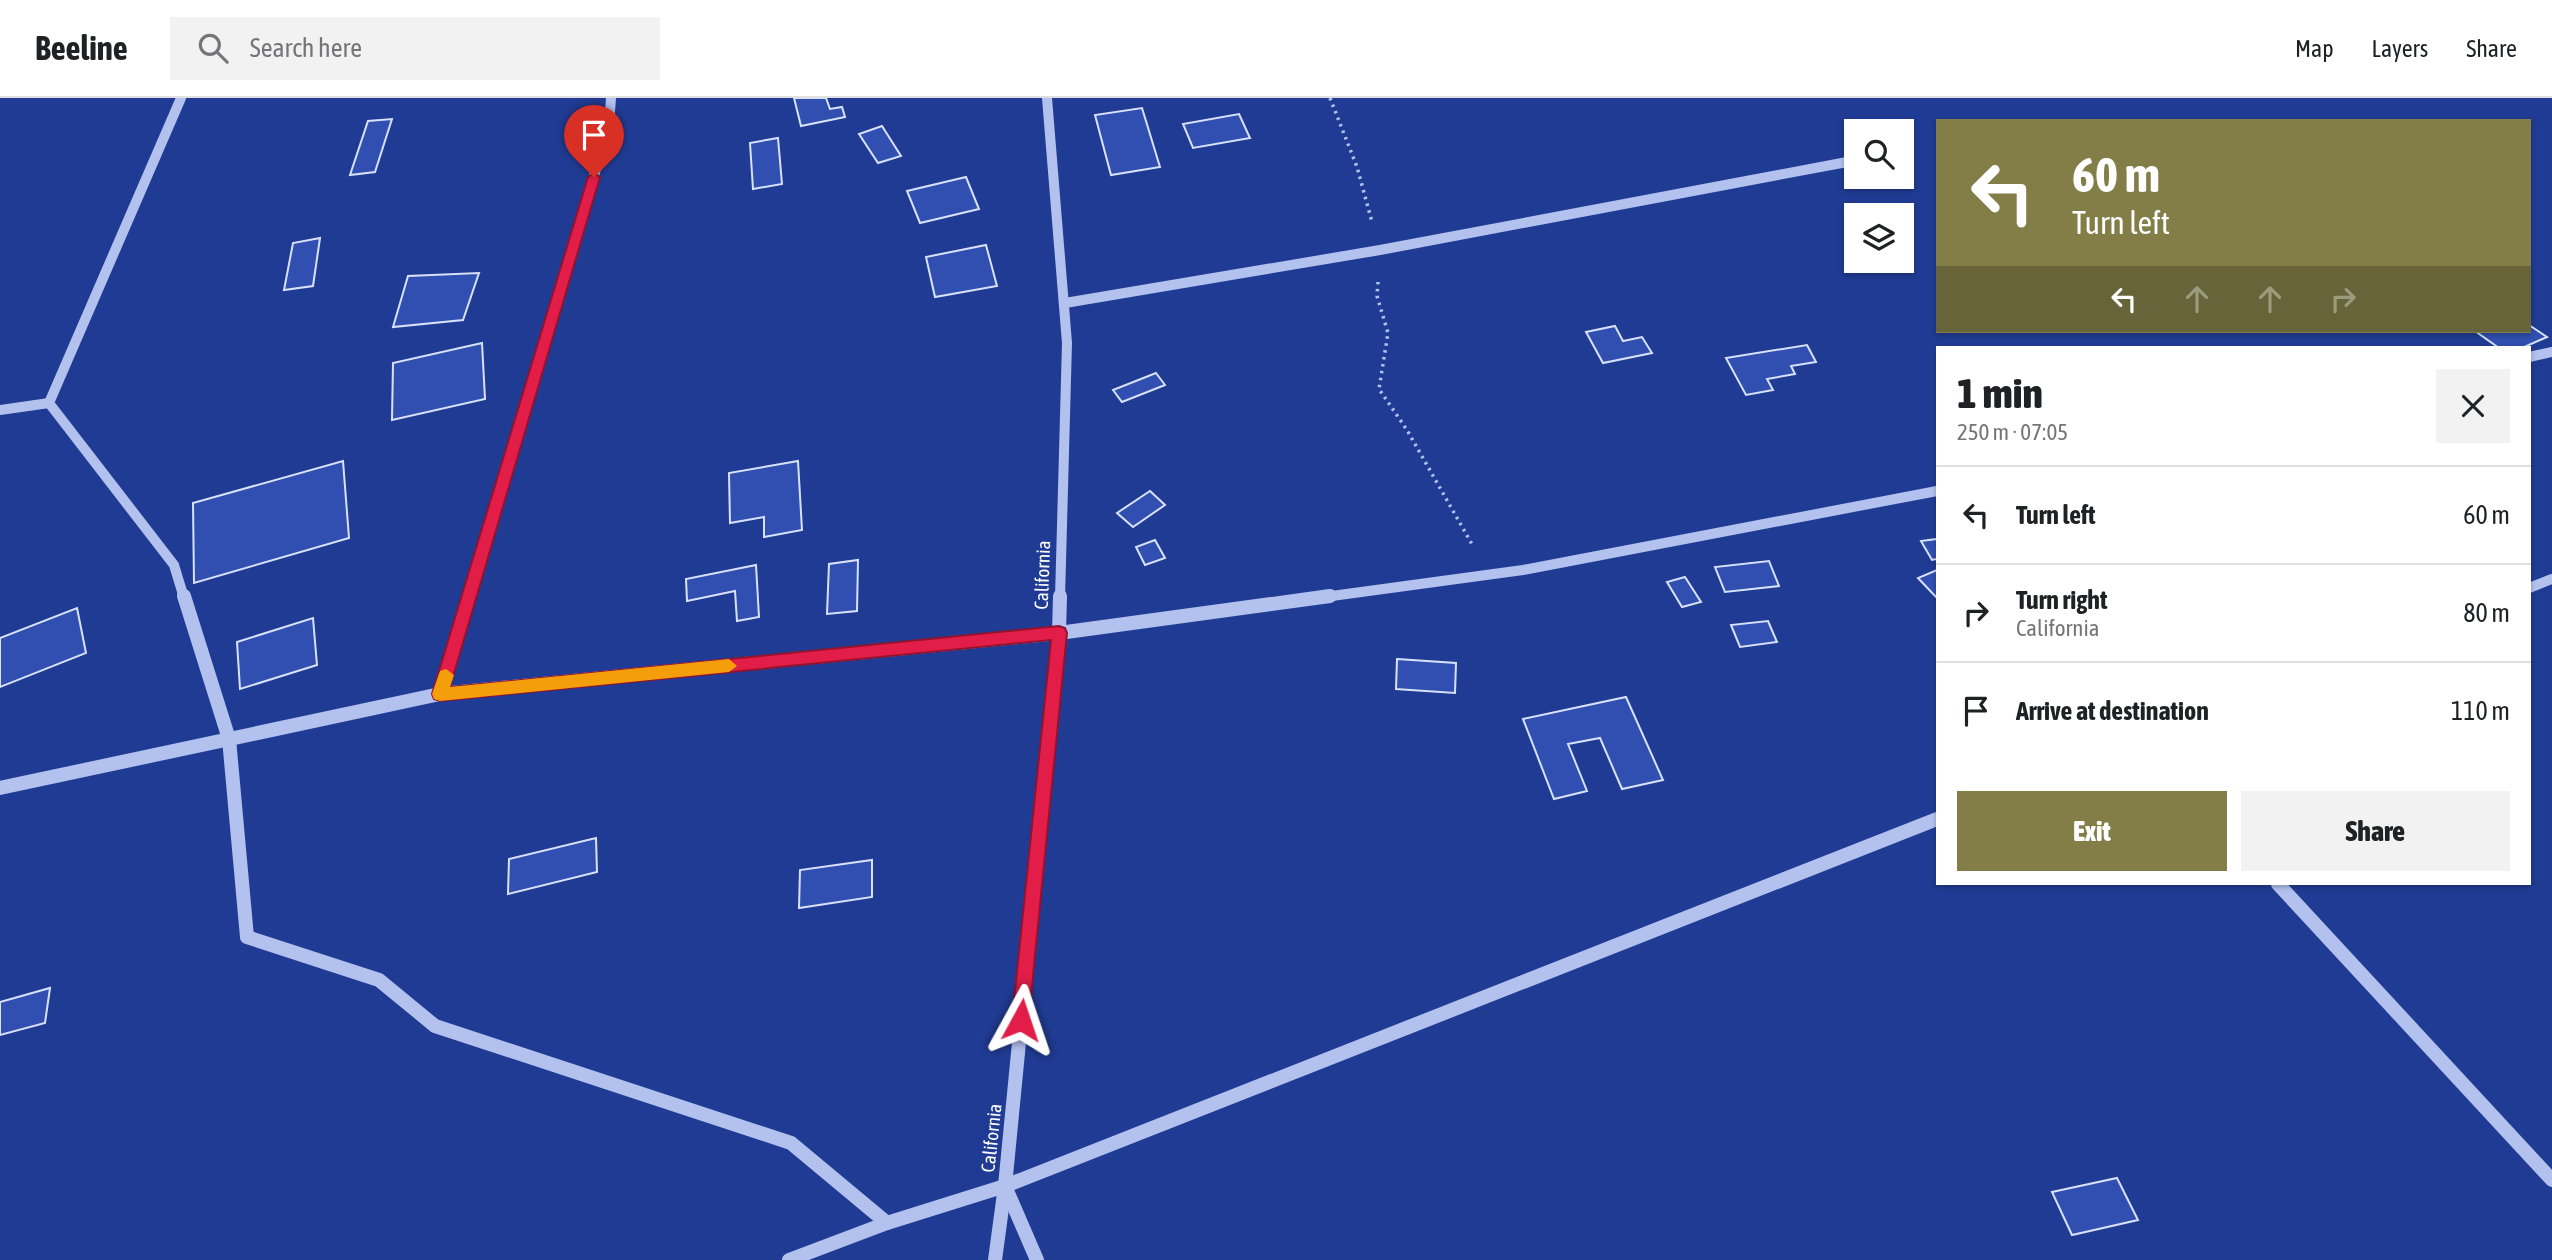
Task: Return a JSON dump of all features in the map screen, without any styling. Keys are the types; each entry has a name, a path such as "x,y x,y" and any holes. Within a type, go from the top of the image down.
{"street":[{"path":"49,402 181,98"},
{"path":"440,694 609,125 611,98"},
{"name":"California","path":"995,1260 1005,1186 1059,633 1067,343 1047,98"},
{"path":"1065,303 1380,250 1844,163"},
{"path":"2531,357 2552,352"},
{"path":"0,410 49,402"},
{"path":"49,402 174,565 229,739 247,937 379,979 435,1026 791,1143 887,1223"},
{"path":"0,788 440,694 1059,633 1523,570 1936,491"},
{"path":"2531,587 2552,579"},
{"path":"789,1260 887,1223 1005,1186 1936,819"},
{"path":"2279,885 2552,1180"},
{"path":"1005,1186 1037,1260"}],"path":[{"path":"1330,98 1357,167 1380,250 1377,296 1388,332 1379,389 1407,430 1489,574"}],"building":[{"path":"794,98 826,98 830,109 842,107 845,117 801,126"},
{"path":"1142,108 1160,167 1111,175 1095,115"},
{"path":"1239,114 1250,138 1193,148 1183,124"},
{"path":"392,119 375,172 350,175 368,121"},
{"path":"882,126 901,156 878,163 859,134"},
{"path":"778,138 782,184 753,189 750,143"},
{"path":"966,177 979,209 920,223 907,191"},
{"path":"320,238 313,286 284,290 293,243"},
{"path":"986,245 997,286 935,297 926,257"},
{"path":"479,273 463,320 393,327 408,276"},
{"path":"1615,326 1623,341 1642,337 1652,353 1603,363 1586,332"},
{"path":"2531,326 2547,337 2527,346 2496,346 2478,333 2531,333"},
{"path":"482,343 485,399 392,420 393,363"},
{"path":"1807,345 1816,362 1791,366 1795,374 1767,379 1773,390 1746,395 1726,358"},
{"path":"1156,373 1165,385 1122,402 1113,390"},
{"path":"343,461 349,538 194,583 193,503"},
{"path":"798,461 802,530 764,537 764,517 730,523 729,473"},
{"path":"1150,491 1165,505 1133,527 1117,513"},
{"path":"1936,539 1936,559 1932,560 1921,541"},
{"path":"1155,540 1165,558 1145,565 1136,547"},
{"path":"858,560 857,611 827,614 829,564"},
{"path":"1769,561 1779,586 1725,592 1715,567"},
{"path":"756,565 759,617 737,621 735,591 687,601 686,579"},
{"path":"1936,570 1936,597 1918,578"},
{"path":"1685,577 1701,602 1682,607 1667,582"},
{"path":"77,608 86,653 0,687 0,638"},
{"path":"313,618 317,665 240,689 237,642"},
{"path":"1768,621 1777,642 1740,647 1731,625"},
{"path":"1397,659 1456,663 1455,693 1396,689"},
{"path":"1626,697 1663,780 1622,789 1600,738 1568,744 1587,791 1554,799 1523,719"},
{"path":"596,838 597,872 508,894 509,859"},
{"path":"872,860 872,897 799,908 800,870"},
{"path":"50,988 45,1023 0,1035 0,1002"},
{"path":"2117,1178 2138,1220 2072,1235 2052,1192"}],"slow traffic":[{"path":"446,675 440,694 729,666"}],"route":[{"path":"594,177 440,694 1059,633 1021,1020"}]}
